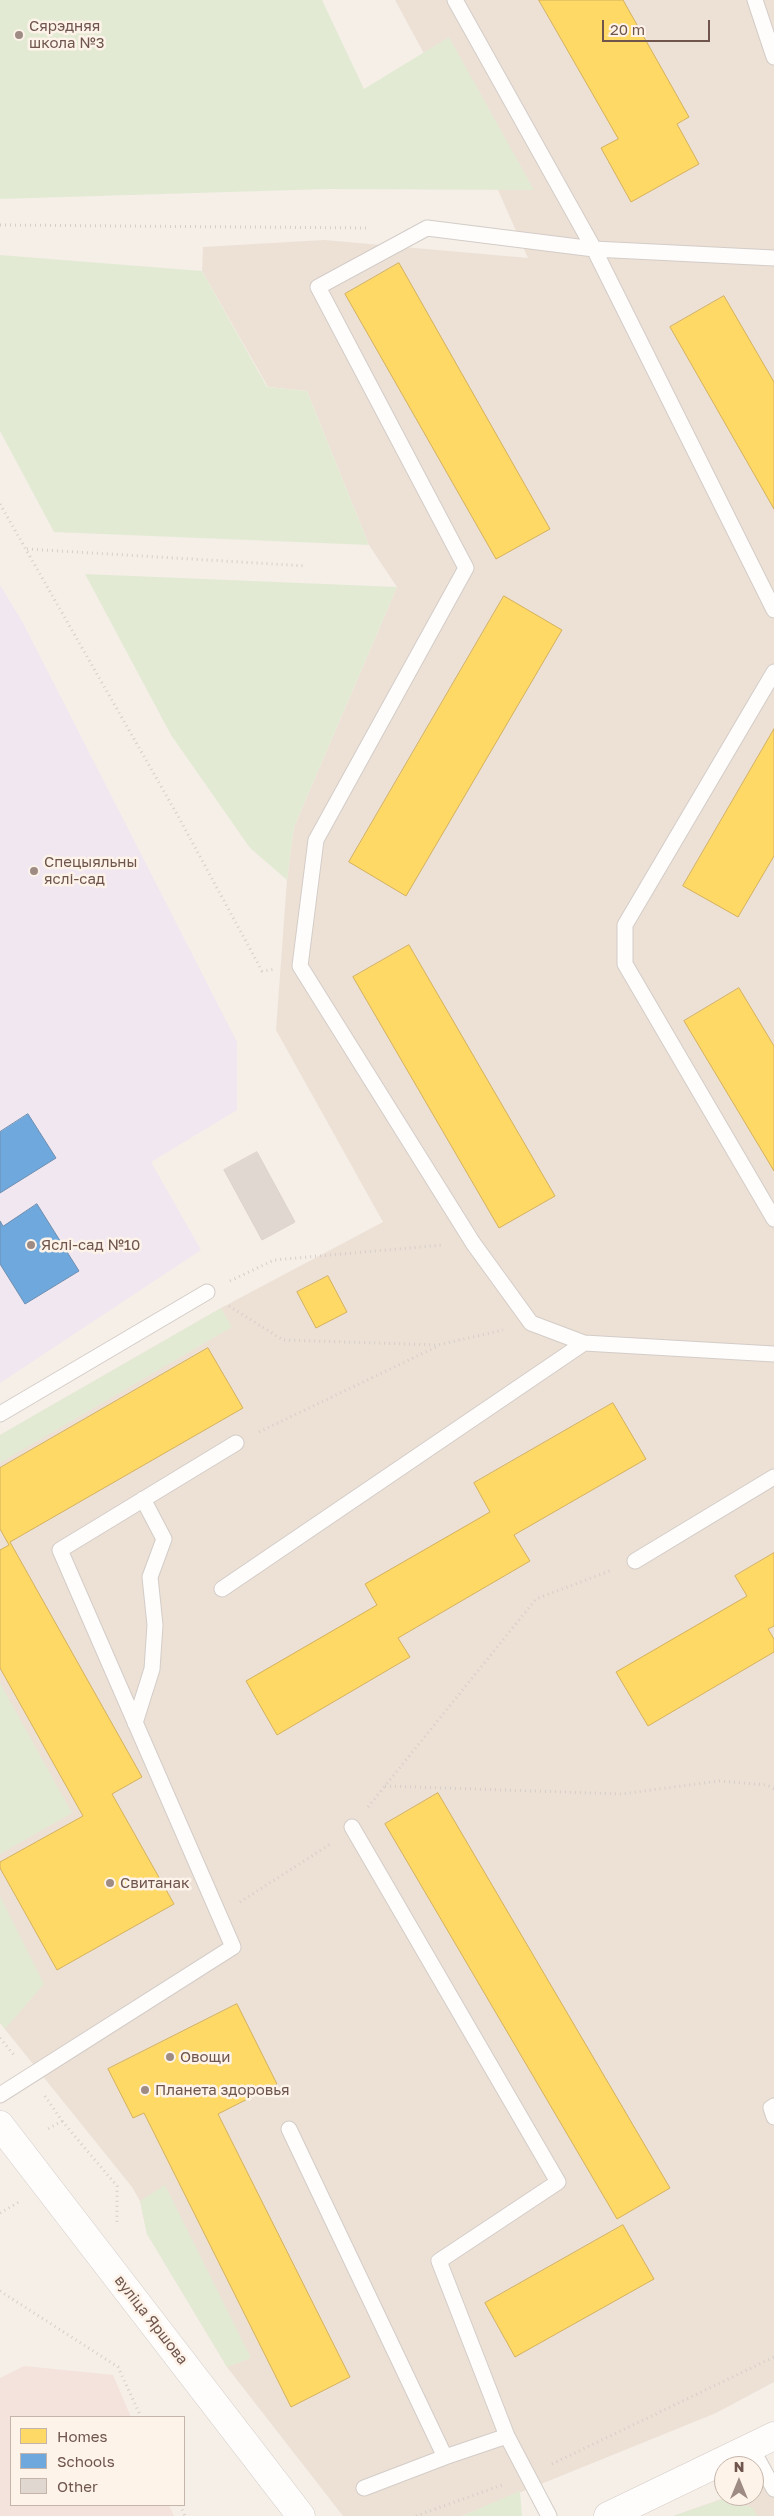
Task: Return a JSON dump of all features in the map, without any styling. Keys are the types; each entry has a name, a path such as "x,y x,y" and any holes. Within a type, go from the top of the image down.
{"street":[{"name":"вуліца Яршова","path":"0,2125 301,2516"},
{"path":"608,2516 762,2442"}],"lane":[{"path":"455,0 594,249 774,610"},
{"path":"755,0 774,57"},
{"path":"774,258 594,249 427,228 318,287 466,568 316,840 300,966 473,1242 531,1323 584,1343 774,1354"},
{"path":"774,672 625,925 625,964 774,1219"},
{"path":"0,1414 207,1292"},
{"path":"222,1589 584,1343"},
{"path":"0,2096 233,1947 60,1550 236,1443"},
{"path":"635,1561 774,1477"},
{"path":"135,1723 152,1669 155,1625 150,1577 164,1539 143,1499"},
{"path":"352,1827 558,2182 439,2261 507,2436 549,2516"},
{"path":"774,2106 771,2108 774,2117"},
{"path":"289,2129 445,2457"},
{"path":"364,2488 507,2436"},
{"path":"762,2442 774,2489"}],"path":[{"path":"0,225 377,228"},
{"path":"0,504 178,816 262,971 300,966"},
{"path":"27,549 306,566"},
{"path":"207,1292 274,1260 473,1242"},
{"path":"207,1292 283,1340 438,1345"},
{"path":"236,1443 438,1345 531,1323"},
{"path":"219,1915 324,1850 352,1827 536,1599 635,1561"},
{"path":"385,1786 622,1794 719,1781 767,1785 774,1789"},
{"path":"0,2291 118,2367 141,2416"},
{"path":"416,2516 528,2475 774,2358"}],"shaded area":[{"path":"395,0 774,0 774,2382 716,2413 462,2516 343,2516 227,2367 147,2234 140,2201 132,2187 0,2023 0,1435 221,1308 383,1222 276,1030 287,880 294,827 397,587 369,545 307,391 268,387 202,271 203,247 324,240 528,258 498,190"},
{"path":"0,585 23,623 237,1042 237,1110 151,1162 201,1250 0,1383"},
{"path":"24,2366 113,2375 131,2416 10,2416 10,2506 169,2506 174,2516 0,2516 0,2378"},
{"path":"774,2474 774,2516 673,2516 714,2502 714,2506 764,2506 764,2479"}],"green space":[{"path":"0,0 322,0 364,89 449,37 534,190 328,189 0,199"},
{"path":"0,255 202,271 267,387 307,391 369,545 54,532 0,431"},
{"path":"85,574 397,587 294,827 287,880 250,848 171,735"},
{"path":"221,1308 232,1327 0,1463 0,1435"},
{"path":"0,1683 72,1813 0,1854"},
{"path":"0,1896 44,1984 5,2029 0,2023"},
{"path":"165,2185 251,2358 227,2367 147,2234 140,2201"},
{"path":"520,2491 522,2516 462,2516"},
{"path":"714,2502 714,2506 748,2506 753,2508 757,2516 673,2516"}],"building: Homes":[{"path":"539,0 623,0 689,117 677,124 699,164 631,202 601,148 618,139"},
{"path":"399,263 550,529 496,559 345,294"},
{"path":"724,296 774,382 774,509 670,327"},
{"path":"504,596 562,630 406,896 349,862"},
{"path":"774,729 774,856 738,917 683,886"},
{"path":"409,945 555,1196 499,1228 353,977"},
{"path":"739,988 774,1046 774,1171 684,1021"},
{"path":"328,1276 347,1312 316,1328 297,1292"},
{"path":"208,1348 243,1408 10,1542 142,1777 112,1794 174,1904 57,1970 0,1868 0,1862 83,1816 0,1668 0,1550 9,1545 0,1529 0,1468"},
{"path":"613,1403 646,1459 514,1535 530,1561 398,1638 410,1657 277,1735 246,1681 377,1605 365,1584 490,1512 474,1483"},
{"path":"774,1553 774,1626 768,1629 774,1639 774,1652 648,1726 616,1672 747,1596 735,1576"},
{"path":"438,1793 670,2188 617,2219 385,1824"},
{"path":"237,2004 277,2084 218,2114 350,2377 291,2407 144,2113 133,2118 108,2069"},
{"path":"623,2225 654,2279 515,2357 485,2303"}],"building: Schools":[{"path":"28,1114 56,1158 0,1193 0,1132"},
{"name":"Яслі-сад №10","path":"37,1204 79,1271 25,1304 0,1264 0,1221 3,1226"}],"building: Other":[{"path":"257,1152 295,1222 262,1240 224,1170"}],"place":[{"name":"Сярэдняя школа №3","path":"19,35"},
{"name":"Спецыяльны яслі-сад","path":"34,871"},
{"name":"Яслі-сад №10","path":"31,1245"},
{"name":"Свитанак","path":"110,1883"},
{"name":"Овощи","path":"170,2057"},
{"name":"Планета здоровья","path":"145,2090"}]}
